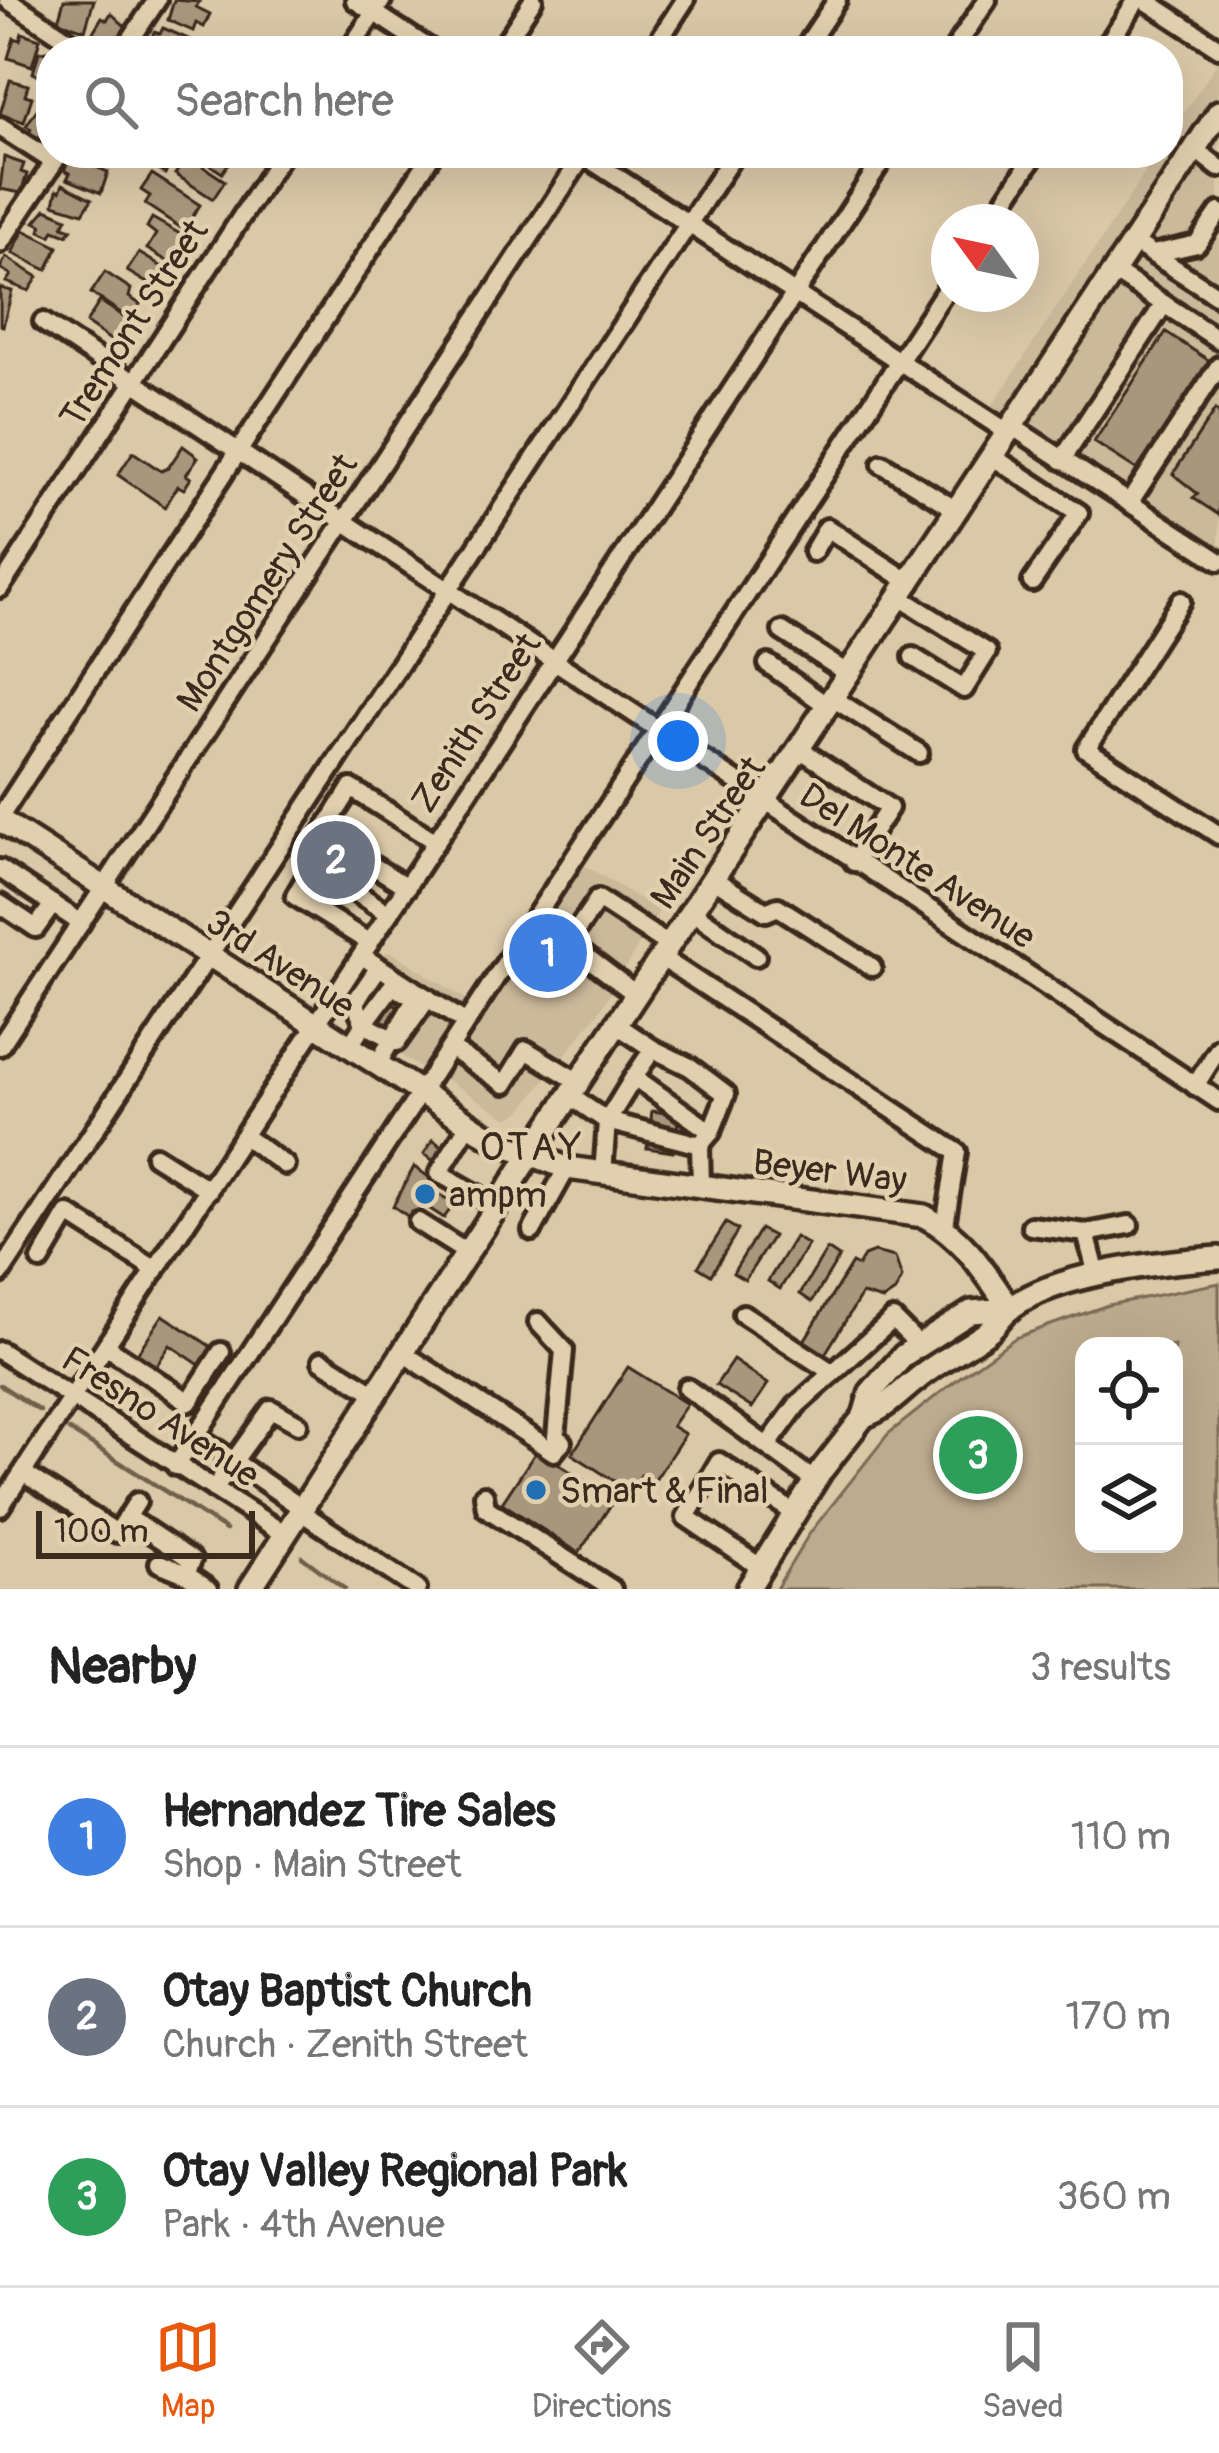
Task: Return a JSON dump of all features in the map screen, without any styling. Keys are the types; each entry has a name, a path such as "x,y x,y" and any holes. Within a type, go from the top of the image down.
{"main road":[{"name":"Main Street","path":"250,1589 529,1157 1114,272 1143,248 1195,149 1219,114"},
{"name":"3rd Avenue","path":"0,818 420,1094 529,1157"},
{"name":"Beyer Way","path":"529,1157 603,1174 924,1216 964,1244 1010,1309"},
{"path":"863,1416 882,1410 917,1378 988,1332 1029,1297 1151,1263 1219,1258"},
{"path":"748,1589 815,1481 863,1416 872,1392 904,1355 971,1312 1010,1309"}],"street":[{"path":"8,0 62,36"},
{"path":"133,36 157,0"},
{"path":"355,0 378,6 415,36"},
{"path":"510,36 533,0"},
{"path":"662,36 685,0"},
{"path":"813,36 837,0"},
{"path":"963,36 987,0"},
{"path":"1114,36 1141,0 1219,48"},
{"path":"359,36 378,6"},
{"path":"0,127 36,147"},
{"path":"1195,149 1219,168"},
{"path":"0,242 50,168"},
{"name":"Tremont Street","path":"0,588 273,168"},
{"path":"0,818 423,168"},
{"name":"Montgomery Street","path":"0,1046 574,168"},
{"path":"603,168 898,363 1219,561"},
{"path":"0,1274 724,168"},
{"name":"Zenith Street","path":"0,1507 877,168"},
{"path":"1003,204 1026,168"},
{"path":"1143,248 1196,244 1219,212"},
{"path":"1143,248 1219,298"},
{"path":"1114,272 1219,340"},
{"path":"1062,460 1164,304"},
{"path":"176,1466 931,312"},
{"name":"Del Monte Avenue","path":"44,322 1219,1101"},
{"path":"1129,503 1219,366"},
{"path":"993,457 1079,513 1032,582"},
{"path":"882,464 958,511"},
{"path":"813,552 827,528 987,652 964,689 913,657"},
{"path":"1181,601 1086,748 1219,835"},
{"path":"782,631 850,675"},
{"path":"768,664 919,753"},
{"path":"801,750 890,808 854,862"},
{"path":"407,886 322,834 351,788 436,842"},
{"path":"329,839 295,896 366,949 379,967 466,1023"},
{"path":"314,865 389,914"},
{"path":"0,869 81,923"},
{"path":"715,880 766,912 778,907 872,967"},
{"path":"638,995 568,943 598,898 666,952 957,1152 944,1226"},
{"path":"0,904 36,928"},
{"path":"53,904 35,936 59,956"},
{"path":"693,912 756,956"},
{"path":"379,967 355,1003 364,1024 397,1042 428,998"},
{"path":"349,1047 392,986 416,998 376,1065"},
{"path":"617,1025 690,1066 726,1094 706,1139 701,1187"},
{"path":"450,1048 505,1084 526,1050 607,1121 706,1139"},
{"path":"1195,1086 1219,1048"},
{"path":"603,1174 607,1121 653,1049"},
{"path":"634,1077 706,1139"},
{"path":"469,1124 439,1173 497,1206"},
{"path":"244,1136 285,1165"},
{"path":"155,1156 209,1190"},
{"path":"532,1231 567,1168"},
{"path":"41,1260 68,1214 156,1270"},
{"path":"418,1222 467,1253"},
{"path":"1031,1226 1086,1233 1129,1225"},
{"path":"1086,1233 1096,1275"},
{"path":"743,1314 833,1373"},
{"path":"767,1446 797,1405 893,1319 919,1346"},
{"path":"403,1353 554,1452 562,1442 556,1436 564,1350 538,1322"},
{"path":"106,1346 189,1402 221,1352"},
{"name":"Fresno Avenue","path":"0,1352 286,1535"},
{"path":"322,1361 376,1394"},
{"path":"687,1388 815,1481"},
{"path":"214,1490 271,1409 298,1424"},
{"path":"196,1436 417,1589"},
{"path":"760,1568 686,1517 719,1462 794,1513"},
{"path":"23,1473 117,1533 132,1509 192,1560 186,1574"},
{"path":"484,1495 486,1508 612,1589"},
{"path":"159,1563 208,1589"}],"shaded area":[{"path":"1219,60 1219,577 985,417 1148,168 1183,168 1183,114"},
{"path":"580,862 659,911 599,1012 520,1112 508,1118 440,1076"},
{"path":"392,952 473,1004 428,1073 352,1024 346,1013 346,1004 380,954"},
{"path":"1219,1283 1219,1589 776,1589 809,1534 888,1434 1015,1338 1108,1305"}],"building":[{"path":"64,0 94,0 85,30 58,21"},
{"path":"174,0 199,2 196,7 210,14 204,27 196,23 193,31 168,20"},
{"path":"111,13 127,28 122,36 90,36 102,17 107,20"},
{"path":"163,28 181,36 152,36"},
{"path":"22,33 36,38 32,66 8,58 14,38 20,40"},
{"path":"10,80 28,85 25,95 32,97 24,122 0,114"},
{"path":"36,111 36,139 26,126"},
{"path":"4,157 24,164 21,172 27,174 21,193 0,189"},
{"path":"179,168 205,168 225,181 213,199 175,174"},
{"path":"64,170 108,172 101,193 67,179 70,173"},
{"path":"152,174 200,205 184,230 145,204 150,196 141,190"},
{"path":"63,184 92,199 83,213 54,204"},
{"path":"46,209 67,218 63,226 72,229 67,235 40,231 42,225 35,222"},
{"path":"152,218 189,239 174,265 147,249 156,234 147,227"},
{"path":"24,230 58,247 47,270 12,253"},
{"path":"139,253 164,268 152,286 127,271"},
{"path":"6,257 38,277 29,291 6,282 11,275 0,268"},
{"path":"105,272 131,289 129,297 140,304 130,319 91,293"},
{"path":"0,288 12,291 3,326 0,325"},
{"path":"100,301 131,322 116,344 86,323"},
{"path":"1166,332 1211,362 1139,471 1094,442"},
{"path":"1215,410 1219,413 1219,515 1193,498 1198,494 1173,474"},
{"path":"183,446 198,457 186,475 191,478 184,489 178,486 165,507 118,475 133,452 161,471"},
{"path":"384,998 403,1010 390,1030 371,1017"},
{"path":"652,1111 679,1115 673,1152 647,1148"},
{"path":"433,1140 448,1151 438,1164 424,1154"},
{"path":"414,1167 438,1183 413,1220 393,1206"},
{"path":"434,1191 454,1204 444,1218 424,1205"},
{"path":"726,1223 738,1230 711,1275 698,1267"},
{"path":"760,1229 773,1236 745,1280 733,1273"},
{"path":"795,1237 808,1245 780,1289 768,1281"},
{"path":"827,1249 839,1257 812,1302 800,1294"},
{"path":"874,1252 895,1257 902,1278 895,1292 883,1300 862,1294 825,1354 804,1341 852,1263 858,1266"},
{"path":"163,1315 213,1348 201,1366 170,1345 151,1374 132,1361"},
{"path":"733,1360 768,1384 752,1408 716,1385"},
{"path":"628,1367 687,1404 672,1426 685,1434 653,1483 641,1475 630,1491 572,1454"},
{"path":"537,1450 614,1500 579,1553 502,1503"}],"waterway":[{"path":"0,1385 40,1411"},
{"path":"69,1430 226,1530"},
{"path":"302,1557 345,1589"}],"place":[{"name":"Otay Baptist Church","path":"336,860"},
{"name":"Hernandez Tire Sales","path":"548,953"},
{"name":"ampm","path":"425,1194"},
{"name":"Otay Valley Regional Park","path":"978,1455"},
{"name":"Smart & Final","path":"536,1490"}],"district":[{"name":"OTAY","path":"532,1146"}]}
